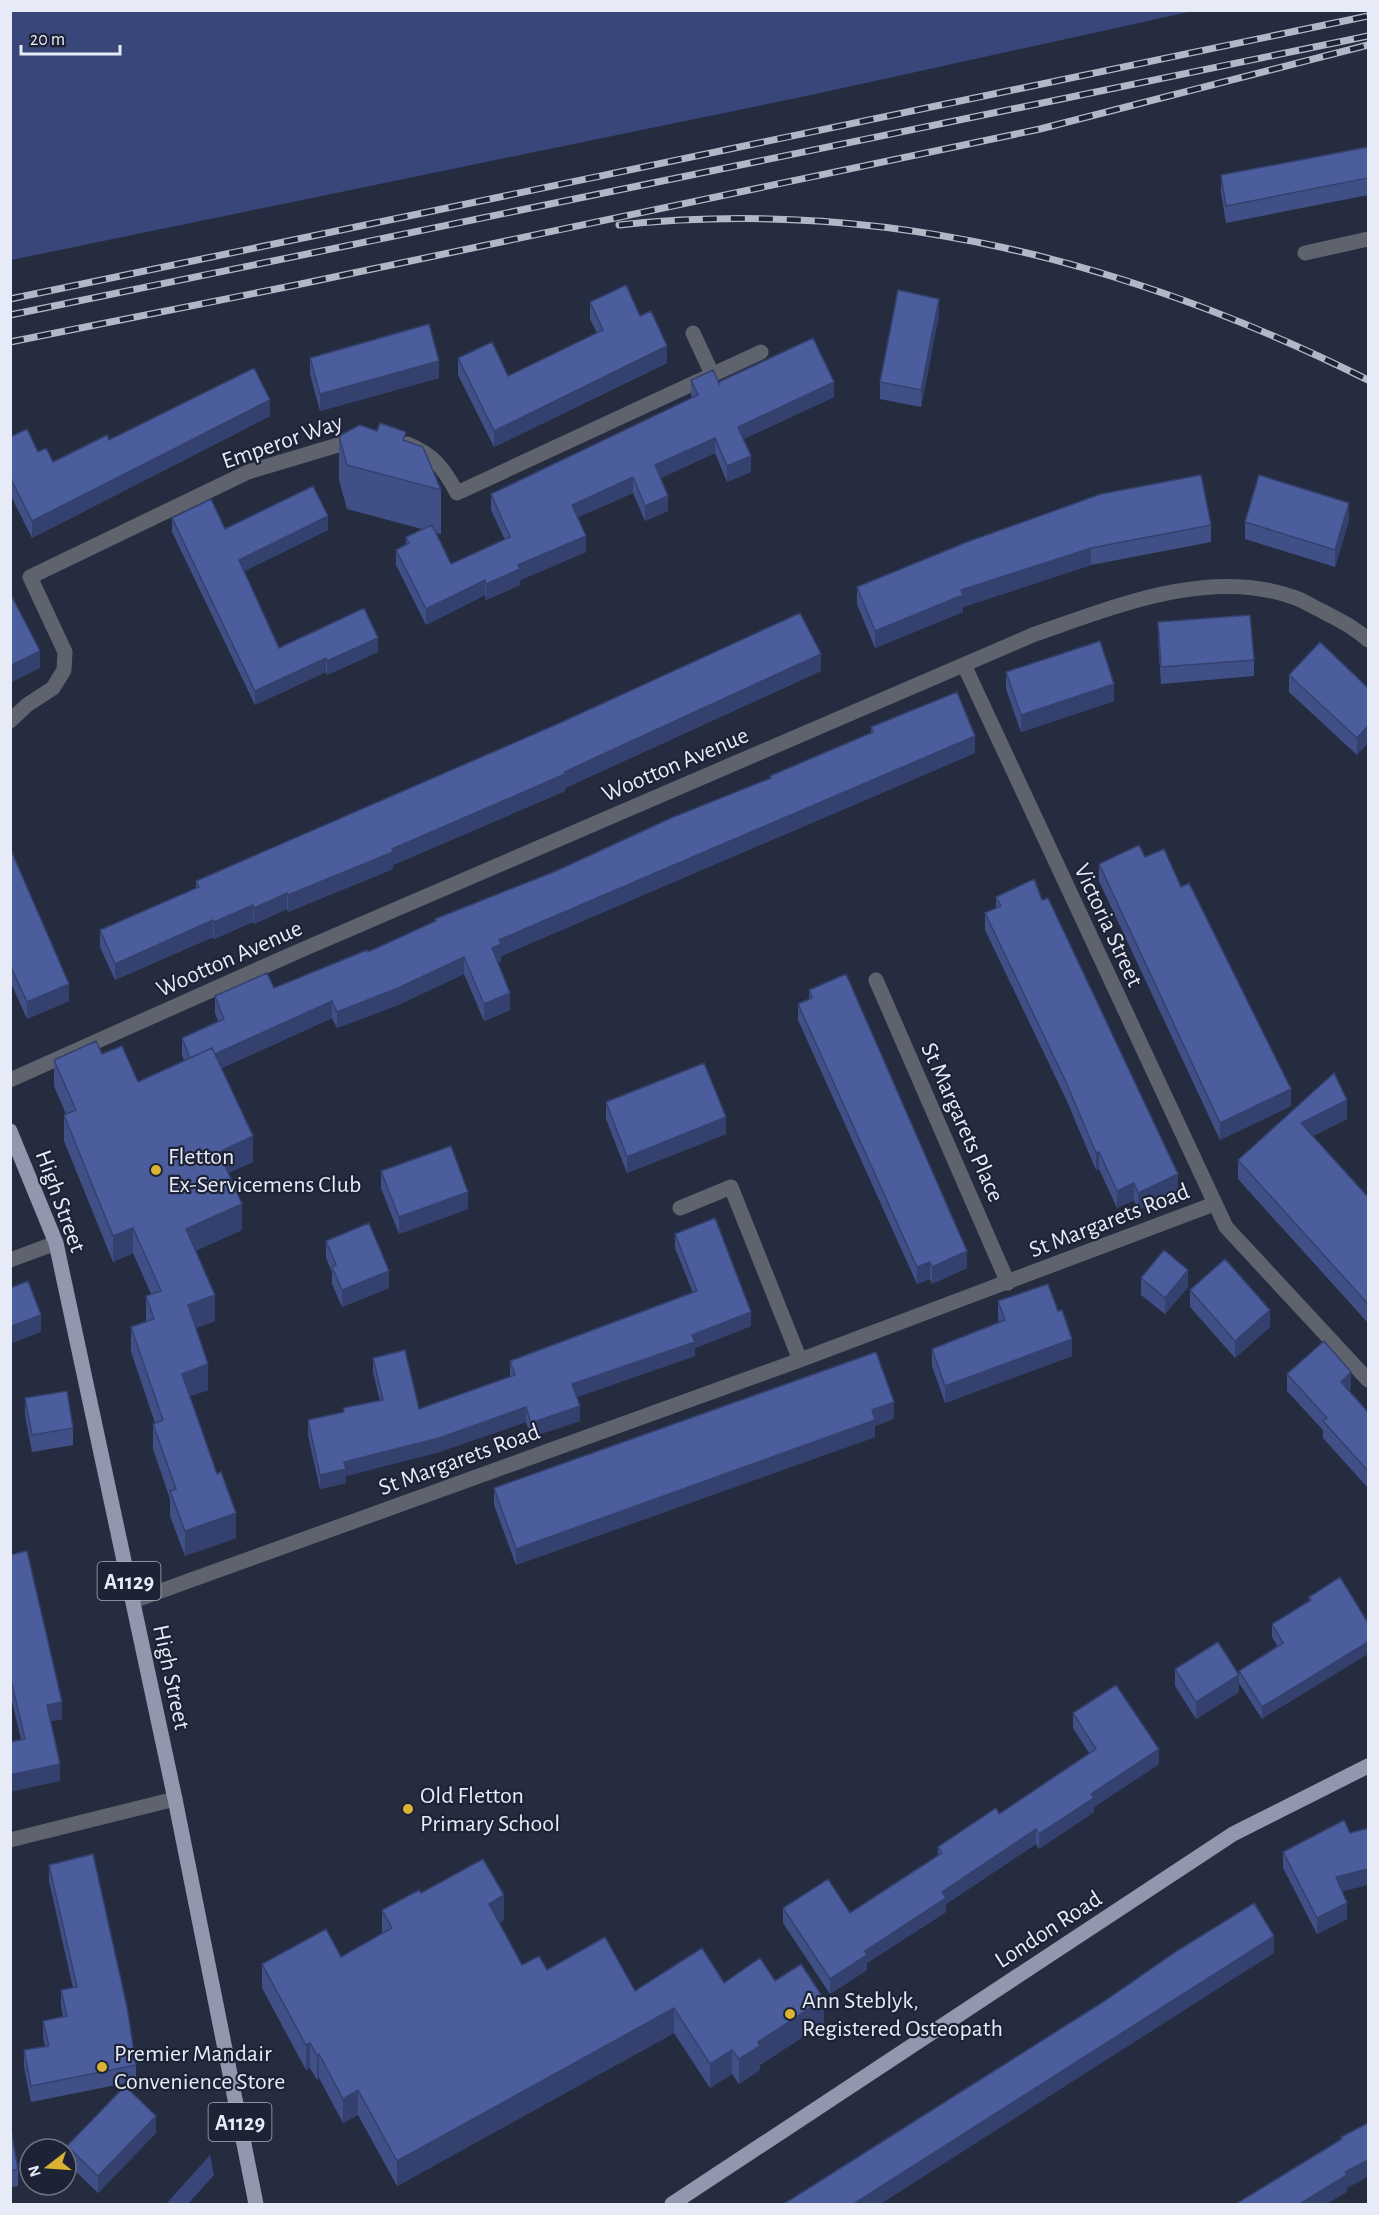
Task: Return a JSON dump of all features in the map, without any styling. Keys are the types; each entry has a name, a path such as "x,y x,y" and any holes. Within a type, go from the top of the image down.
{"main road":[{"name":"High Street","path":"10,1131 56,1243 175,1799 256,2205"},
{"name":"London Road","path":"672,2205 1233,1834 1368,1766"}],"street":[{"path":"1305,253 1368,239"},
{"path":"693,333 712,374"},
{"path":"389,438 423,450 443,467 457,493 761,352"},
{"name":"Emperor Way","path":"10,721 27,705 53,687 64,670 65,652 30,577 248,472 301,454 372,435"},
{"name":"Wootton Avenue","path":"10,1080 298,951 1035,634 1115,606 1178,592 1234,586 1293,597 1356,629 1368,640"},
{"name":"Victoria Street","path":"964,665 1214,1204"},
{"name":"St Margarets Place","path":"876,980 1008,1282"},
{"path":"680,1208 731,1187 800,1360"},
{"name":"St Margarets Road","path":"133,1601 800,1360 1214,1204 1226,1227 1368,1380"},
{"path":"10,1260 56,1243"},
{"path":"10,1840 175,1799"}],"shaded area":[{"path":"10,11 1193,11 811,95 11,260"},
{"path":"210,2155 214,2175 188,2204 166,2204"}],"building":[{"path":"1368,147 1368,178 1226,206 1221,175"},
{"path":"626,285 640,316 651,311 667,346 494,431 458,358 492,342 508,376 603,330 590,302"},
{"path":"898,290 939,299 921,390 880,382"},
{"path":"429,324 439,361 320,394 310,358"},
{"path":"813,338 834,382 738,427 751,456 727,466 715,438 655,465 668,496 645,506 633,477 572,505 586,536 518,565 520,569 486,584 485,580 426,609 396,550 409,543 406,537 432,525 451,564 510,537 491,494 698,395 691,380 713,370 720,385 719,382"},
{"path":"254,368 270,400 32,521 10,477 10,437 27,429 38,452 46,448 53,462 107,435 109,440"},
{"path":"380,423 406,432 403,440 423,447 441,490 347,465 339,436 360,425 377,431"},
{"path":"1201,475 1211,525 1091,548 961,590 963,595 875,631 857,587 967,542 1101,494"},
{"path":"1259,475 1349,503 1335,550 1245,522"},
{"path":"313,486 328,516 239,560 279,648 364,608 378,638 327,661 326,658 255,691 172,518 211,499 225,529"},
{"path":"10,593 40,651 10,666"},
{"path":"800,613 821,654 564,772 565,774 392,849 393,852 254,908 253,905 214,922 213,920 115,964 100,930 199,887 196,881 562,722"},
{"path":"1250,615 1254,660 1161,667 1158,622"},
{"path":"1100,641 1114,684 1021,715 1006,672"},
{"path":"1320,642 1368,688 1368,726 1357,738 1289,675"},
{"path":"957,692 975,736 499,940 501,944 492,948 510,993 484,1004 464,957 398,988 337,1012 332,1001 215,1054 212,1048 190,1058 182,1038 224,1019 215,996 267,973 274,988 367,950 368,952 436,921 435,919 556,871 671,818 771,778 770,776 873,732 871,727"},
{"path":"1139,845 1145,857 1164,849 1181,887 1189,883 1291,1089 1220,1123 1099,864"},
{"path":"10,848 69,984 27,1002 10,965"},
{"path":"1034,879 1042,900 1048,898 1178,1174 1138,1193 1134,1183 1117,1191 1099,1152 1096,1153 1066,1082 985,913 1001,906 996,897"},
{"path":"846,974 967,1251 932,1267 930,1262 917,1267 798,1004 812,998 809,990"},
{"path":"96,1041 102,1054 122,1046 138,1082 212,1048 253,1136 219,1152 242,1204 186,1229 215,1295 188,1305 208,1364 182,1374 217,1474 221,1472 236,1513 185,1531 170,1491 176,1489 153,1424 163,1420 131,1327 154,1319 146,1296 161,1291 133,1228 113,1236 64,1115 76,1110 54,1060"},
{"path":"704,1063 726,1117 627,1157 606,1102"},
{"path":"1334,1073 1347,1100 1301,1123 1368,1197 1368,1304 1238,1160"},
{"path":"451,1146 468,1192 399,1217 381,1171"},
{"path":"715,1218 751,1312 692,1335 695,1342 572,1384 580,1406 531,1423 526,1407 439,1438 344,1462 346,1469 320,1475 308,1420 344,1412 343,1408 383,1400 373,1358 405,1350 419,1409 515,1375 510,1361 697,1291 675,1234"},
{"path":"369,1223 389,1271 342,1290 332,1267 336,1265 326,1241"},
{"path":"1164,1250 1188,1270 1165,1298 1141,1278"},
{"path":"1225,1259 1270,1310 1235,1341 1190,1290"},
{"path":"28,1281 41,1315 10,1327 10,1288"},
{"path":"1048,1284 1058,1311 1062,1310 1072,1339 945,1386 932,1349 1005,1320 998,1301"},
{"path":"1324,1341 1351,1372 1341,1382 1368,1412 1368,1471 1323,1421 1327,1418 1287,1374"},
{"path":"876,1352 894,1402 872,1410 875,1420 516,1549 494,1488"},
{"path":"67,1391 73,1428 32,1435 25,1398"},
{"path":"27,1551 62,1702 47,1705 60,1764 10,1775 10,1742 25,1739 10,1676 10,1555"},
{"path":"1340,1577 1368,1623 1368,1642 1262,1707 1239,1671 1283,1643 1272,1624 1311,1600 1309,1597"},
{"path":"1218,1642 1239,1675 1196,1702 1175,1669"},
{"path":"1116,1685 1159,1749 1091,1794 1094,1798 1039,1834 1036,1829 942,1892 946,1898 865,1951 867,1955 830,1979 783,1908 828,1879 850,1913 942,1853 938,1847 996,1808 999,1814 1096,1749 1073,1713"},
{"path":"1344,1820 1350,1833 1368,1828 1368,1869 1336,1877 1347,1903 1317,1918 1283,1852"},
{"path":"93,1854 127,2007 136,2065 31,2086 24,2050 49,2046 43,2021 67,2016 61,1990 77,1987 49,1865"},
{"path":"483,1859 504,1895 489,1904 522,1965 539,1956 547,1970 605,1937 635,1991 702,1948 724,1983 760,1958 775,1981 801,1964 824,1999 758,2042 760,2046 739,2059 732,2050 710,2064 674,2008 397,2161 358,2090 343,2099 319,2054 317,2055 310,2043 306,2045 262,1964 326,1929 341,1957 392,1928 382,1910 419,1890 421,1893"},
{"path":"1254,1903 1274,1936 852,2205 782,2205 1103,2002 1177,1951"},
{"path":"125,2086 156,2116 98,2176 78,2157 78,2137 76,2137"},
{"path":"1368,2123 1368,2160 1345,2172 1347,2175 1298,2205 1234,2205 1342,2139 1341,2137"},
{"path":"10,2126 18,2169 10,2171"}],"railway":[{"path":"10,299 1368,16"},
{"path":"10,315 1368,36"},
{"path":"10,342 296,285 1040,129 1368,45"},
{"path":"619,225 718,219 814,221 910,231 1004,248 1097,272 1188,302 1279,338 1368,380"}],"place":[{"name":"Fletton Ex-Servicemens Club","path":"156,1170"},
{"name":"Old Fletton Primary School","path":"408,1809"},
{"name":"Ann Steblyk, Registered Osteopath","path":"790,2014"},
{"name":"Premier Mandair Convenience Store","path":"102,2067"}]}
